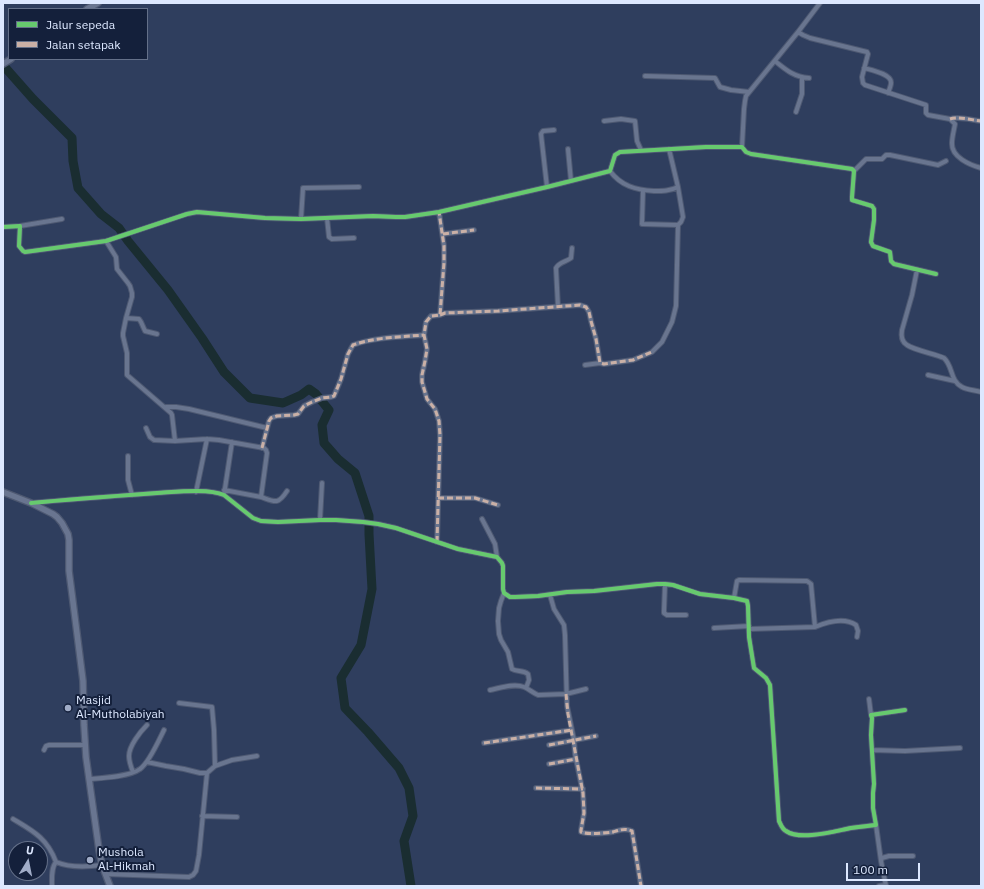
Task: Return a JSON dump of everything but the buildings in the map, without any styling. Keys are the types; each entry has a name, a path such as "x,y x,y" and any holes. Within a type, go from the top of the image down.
{"street":[{"path":"742,148 745,100 749,92 820,3"},
{"path":"798,32 810,38 867,52 868,54 862,77 865,85 926,105 926,113 928,114 950,119 959,118 981,121"},
{"path":"775,61 794,75 802,78 809,78"},
{"path":"864,68 878,72 890,79 891,84 888,93"},
{"path":"646,76 715,78 720,87 749,92"},
{"path":"796,112 802,94 802,78"},
{"path":"604,121 621,119 635,121 637,141 641,150"},
{"path":"950,119 955,124 952,144 954,152 964,161 981,168"},
{"path":"547,187 540,134 543,131 554,130"},
{"path":"610,171 617,153 706,146 742,148 751,154 848,168 854,171"},
{"path":"568,149 571,181"},
{"path":"585,365 634,360 652,352 662,342 672,322 675,311 678,225 683,217 669,149"},
{"path":"936,274 894,264 891,261 890,252 872,245 874,209 872,206 852,200 854,171 866,159 882,159 887,155 938,165 946,161"},
{"path":"20,226 20,246 25,252 106,241 197,212 265,218 301,219 373,216 396,217 439,212 610,171"},
{"path":"610,171 615,178 625,185 643,190 664,191 678,187"},
{"path":"301,219 303,188 359,187"},
{"path":"643,190 642,224 678,225"},
{"path":"439,212 443,234 444,263 440,315"},
{"path":"327,218 329,237 332,239 354,238"},
{"path":"3,227 20,226 62,219"},
{"path":"443,234 474,230"},
{"path":"106,241 116,257 117,269 131,289 132,297 123,336 127,350 127,375 172,415 176,441"},
{"path":"558,307 556,268 560,263 571,258 572,248"},
{"path":"917,270 901,335 903,341 907,345 944,358 948,361 955,381"},
{"path":"437,542 440,435 439,421 435,409 427,399 422,382 427,350 424,335 426,322 429,318 431,316 452,313 580,306 586,307 589,312 596,338 600,363"},
{"path":"126,318 139,319 142,322 145,331 157,334"},
{"path":"262,448 271,418 298,414 304,406 316,400 334,396 341,379 348,354 353,345 382,339 424,335"},
{"path":"928,375 955,381 962,387 981,392"},
{"path":"165,408 176,407 189,409 267,428"},
{"path":"146,428 150,437 154,440 219,440 266,450 267,453 261,497"},
{"path":"196,492 207,439"},
{"path":"224,493 232,442"},
{"path":"128,456 128,480 132,495"},
{"path":"320,520 322,483"},
{"path":"31,503 96,497 208,491 261,497 276,502 282,499 287,491"},
{"path":"3,492 31,503 57,517 68,534 69,571 83,682 85,745 89,779 102,865 110,886"},
{"path":"224,493 248,515 262,521 278,522 320,520 378,524 396,528 458,549 497,557"},
{"path":"438,498 475,498 498,505"},
{"path":"482,519 495,544 497,557 503,566 504,593 499,608 498,621 501,640 508,652 512,669 526,672 528,674 526,688"},
{"path":"734,598 737,581 739,580 808,581 811,584 815,626"},
{"path":"504,593 510,597 538,596 567,592 594,591 665,584 673,585 700,594 747,601 750,644 754,668 766,678 770,685 779,821 781,827 789,833 799,835 823,834 876,825"},
{"path":"665,584 664,613 667,615 686,615"},
{"path":"550,595 554,609 564,625 568,714 583,789 584,813 581,832 600,833 625,829 632,831 641,886"},
{"path":"714,628 815,626 833,621 852,623 856,625 858,631 857,637"},
{"path":"490,690 520,686 538,695 566,694 586,689"},
{"path":"869,698 872,718 871,735 874,808 886,886 879,886"},
{"path":"179,703 212,707 215,766"},
{"path":"871,714 905,710"},
{"path":"133,772 129,756 130,751 141,731 147,725"},
{"path":"89,779 126,775 140,770 147,762 164,730"},
{"path":"484,743 572,730"},
{"path":"549,745 596,736"},
{"path":"44,750 48,745 85,745"},
{"path":"872,750 901,752 960,748"},
{"path":"147,762 200,773 207,773 215,766 232,760 257,756"},
{"path":"549,764 576,759"},
{"path":"105,874 189,877 193,875 196,871 199,855 207,773"},
{"path":"536,788 583,789"},
{"path":"202,816 237,817"},
{"path":"13,819 36,833 54,856 56,862 53,869 52,886"},
{"path":"881,860 884,856 913,856"},
{"path":"56,862 72,866 102,865"}],"waterway":[{"path":"3,65 33,99 72,138 73,161 78,188 101,214 119,228 168,290 224,372 250,398 283,403 301,395 309,389 316,394 329,410 322,425 324,443 338,459 355,473 369,516 372,589 361,645 341,678 345,708 399,768 409,788 413,816 404,841 411,886"}],"marked path":[{"path":"950,119 961,118 981,121"},
{"path":"437,542 440,435 439,421 435,409 427,399 422,382 422,375 427,349 424,335 426,322 431,316 440,315 444,246 439,212"},
{"path":"443,234 474,230"},
{"path":"440,315 445,313 580,305 586,307 589,312 600,363 604,364 633,360 652,352"},
{"path":"262,448 271,418 298,414 304,406 322,398 334,396 341,379 348,354 353,345 379,339 424,335"},
{"path":"438,498 475,498 498,505"},
{"path":"566,694 568,714 583,793 584,813 581,832 597,834 622,830 632,831 641,886"},
{"path":"484,743 572,730"},
{"path":"549,745 596,736"},
{"path":"549,764 576,759"},
{"path":"536,788 583,789"}],"cycle path":[{"path":"3,227 20,226 19,246 25,252 106,241 197,212 265,218 301,219 373,216 405,217 439,212 610,171 615,155 620,152 706,147 742,147 746,152 751,154 852,169 854,171 852,200 872,206 874,209 871,242 873,246 890,252 891,261 894,264 936,274"},
{"path":"31,503 191,491 217,493 224,495 253,518 261,521 278,522 336,520 378,524 396,528 458,549 497,557 503,566 504,593 510,597 538,596 567,592 594,591 665,584 673,585 700,594 747,601 749,637 754,668 766,678 770,685 779,821 782,827 792,834 818,834 876,825 873,808 874,784 871,715 905,710"}],"place":[{"name":"Masjid Al-Mutholabiyah","path":"68,708"},
{"name":"Mushola Al-Hikmah","path":"90,860"}]}
